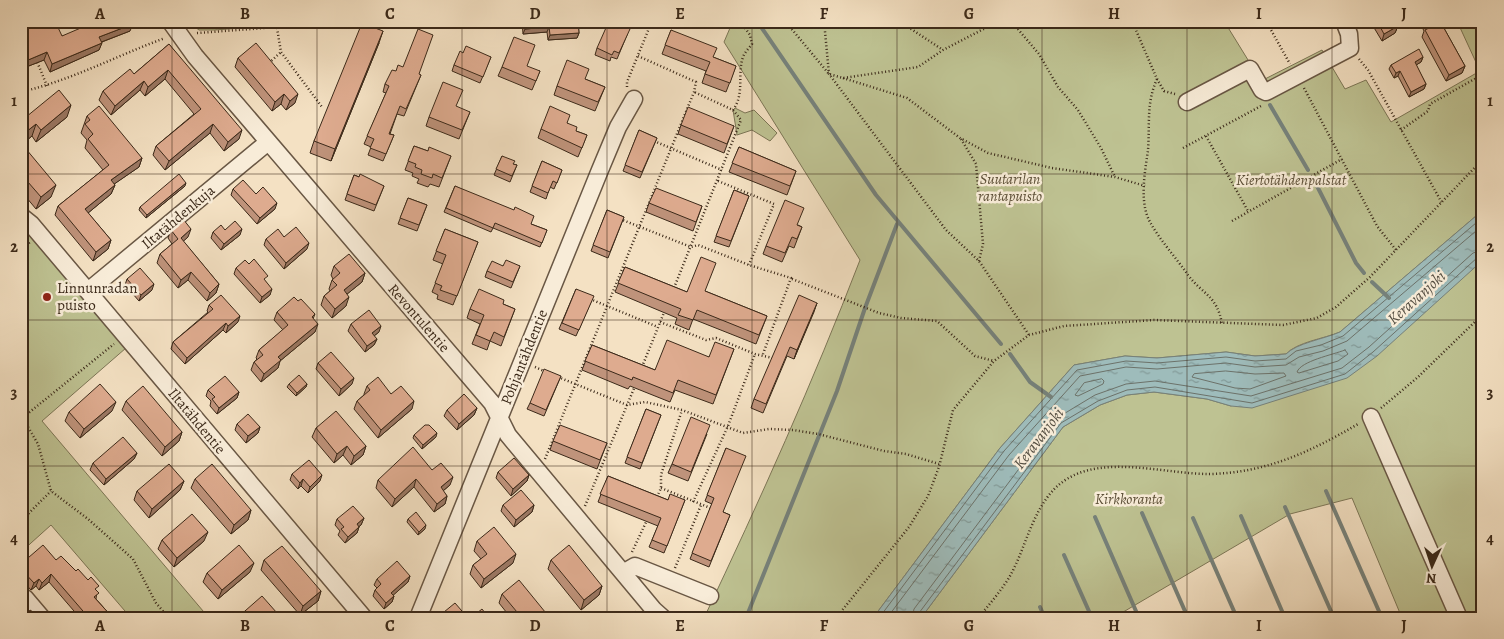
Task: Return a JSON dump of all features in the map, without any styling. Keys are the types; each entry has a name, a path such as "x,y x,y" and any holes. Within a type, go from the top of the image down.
{"street":[{"path":"1187,102 1250,69 1262,90 1266,92 1297,74 1350,48 1349,34 1344,21"},
{"name":"Revontulentie","path":"169,29 195,56 492,403 508,435 654,610 663,618"},
{"name":"Pohjantähdentie","path":"418,618 600,170 630,104"},
{"name":"Iltatähdenkuja","path":"88,291 268,142"},
{"name":"Iltatähdentie","path":"26,220 364,618"},
{"path":"1371,417 1459,618"},
{"path":"623,573 635,566 710,596"},
{"path":"25,598 42,618"}],"path":[{"path":"192,33 360,21"},
{"path":"630,104 626,82 652,21"},
{"path":"733,110 741,91 739,79 742,60 752,44 750,35 740,21"},
{"path":"784,21 829,74 946,230 980,261 1028,335"},
{"path":"824,21 829,74"},
{"path":"899,21 943,50"},
{"path":"844,78 918,67 943,50 999,21"},
{"path":"1011,21 1039,54 1058,87 1078,110 1101,148 1115,177"},
{"path":"1132,21 1164,91 1182,96 1187,102"},
{"path":"1266,21 1297,74 1377,226 1396,250"},
{"path":"1470,21 1483,38"},
{"path":"277,27 281,52 322,107"},
{"path":"21,92 47,86 169,29"},
{"path":"1350,48 1368,70 1442,203"},
{"path":"32,50 47,86"},
{"path":"268,64 281,52"},
{"path":"544,463 574,384 694,92 696,82 638,56"},
{"path":"829,74 907,98 960,138 988,153 1015,160 1115,177 1145,186"},
{"path":"1402,130 1428,111 1430,104 1480,76"},
{"path":"1157,79 1150,93 1148,111 1145,186 1150,222 1190,278 1213,298 1222,324"},
{"path":"674,288 741,120 733,110 694,92"},
{"path":"1183,148 1267,103"},
{"path":"1206,136 1248,211"},
{"path":"960,138 976,164 983,244 980,261"},
{"path":"653,141 722,170"},
{"path":"1232,221 1342,159"},
{"path":"836,618 909,526 928,496 940,464 953,410 994,361 1028,335 1064,326 1154,320 1283,325 1317,318 1336,307 1350,295 1483,159"},
{"path":"718,181 774,204 749,265"},
{"path":"612,216 691,247 698,245 879,312 901,318 937,322 975,356 994,361"},
{"path":"763,354 791,278"},
{"path":"589,298 658,327"},
{"path":"641,370 667,305"},
{"path":"978,618 1010,576 1038,512 1049,495 1067,479 1090,469 1119,468 1209,474 1272,464 1305,453 1371,417 1418,377 1483,314"},
{"path":"660,322 706,340 716,338 755,354 763,354 775,358"},
{"path":"125,336 22,418 42,456 51,491 88,519 133,559 156,603 169,618"},
{"path":"693,502 728,426 755,354"},
{"path":"522,362 548,373"},
{"path":"557,377 627,405 645,402 682,410 743,433 769,429 820,434 856,445 906,454 940,464"},
{"path":"584,510 638,379"},
{"path":"653,505 661,488 661,475 682,410"},
{"path":"661,488 714,510"},
{"path":"22,519 51,491"},
{"path":"671,580 701,505"},
{"path":"631,556 650,514"}],"green space":[{"path":"237,21 329,21 215,30 199,30 195,27 197,24"},
{"name":"Suutarilan rantapuisto","path":"733,21 1224,21 1261,81 1322,50 1345,89 1366,80 1391,122 1480,71 1457,21 1483,21 1483,210 1340,332 1297,346 1286,354 1255,356 1226,352 1157,358 1125,356 1074,365 1000,448 873,618 704,618 785,441 824,351 860,260 724,42"},
{"path":"735,108 745,113 754,110 777,133 770,141 752,130 737,135 733,110"},
{"path":"27,231 126,348 42,421 209,618 131,618 51,525 21,552 21,236"},
{"name":"Kirkkoranta","path":"1483,260 1483,618 1402,618 1352,498 1290,514 1113,618 921,618 1063,427 1100,405 1127,395 1154,392 1207,399 1231,406 1449,288"}],"water":[{"name":"Keravanjoki","path":"1483,210 1483,260 1377,356 1347,378 1252,408 1231,406 1207,399 1154,392 1127,395 1100,405 1063,427 921,618 873,618 1000,448 1074,365 1125,356 1157,358 1226,352 1255,356 1286,354 1304,344 1340,332"}],"building":[{"path":"21,21 55,21 62,36 97,21 132,21 133,24 99,37 102,43 52,64 47,52 21,63"},
{"path":"524,21 578,21 579,33 550,35 549,27 525,29"},
{"path":"609,21 630,29 619,53 614,51 612,55 597,48"},
{"path":"1377,21 1395,21 1398,26 1384,34"},
{"path":"1425,21 1440,21 1465,66 1449,75 1425,30 1429,28"},
{"path":"362,23 383,31 335,149 314,141"},
{"path":"418,29 433,35 419,74 421,75 406,109 400,106 389,134 394,135 386,154 370,148 374,139 367,136 389,86 385,84 392,70 396,71 398,65 403,67"},
{"path":"671,30 717,48 713,57 736,66 730,83 705,74 710,62 665,45"},
{"path":"514,37 535,45 527,66 540,71 536,81 502,67"},
{"path":"256,43 298,94 290,101 284,94 275,102 238,58"},
{"path":"169,44 242,130 228,142 213,124 169,161 156,146 201,109 168,70 148,87 144,81 115,106 103,91 130,69 134,74"},
{"path":"466,46 491,57 483,77 454,65 460,51 463,53"},
{"path":"1419,49 1423,57 1415,62 1426,84 1411,92 1400,71 1396,73 1391,65"},
{"path":"567,60 589,69 585,79 605,87 598,102 557,86"},
{"path":"443,82 463,90 456,106 470,112 462,130 429,117"},
{"path":"59,90 71,105 41,130 36,124 21,136 21,111 26,117"},
{"path":"99,106 142,158 111,180 115,185 85,209 111,240 96,252 58,206 109,165 88,139 93,134 85,124 90,120 87,116"},
{"path":"550,106 570,115 567,123 577,127 576,131 587,135 582,148 541,129"},
{"path":"688,107 734,126 727,144 681,125"},
{"path":"639,130 657,138 642,172 625,165"},
{"path":"21,143 56,185 41,197 21,174"},
{"path":"414,146 428,151 429,147 451,156 442,178 433,174 432,178 421,174 422,170 415,167 416,164 408,161"},
{"path":"739,147 796,171 790,186 732,163"},
{"path":"502,156 515,161 513,164 517,165 512,176 496,169"},
{"path":"542,161 562,170 557,183 553,181 548,193 532,186"},
{"path":"179,174 186,183 147,215 140,207"},
{"path":"360,174 384,186 376,205 347,194 354,175 359,177"},
{"path":"243,180 256,194 263,187 277,203 260,218 233,189"},
{"path":"455,186 514,210 515,207 534,216 531,224 547,230 542,243 495,223 493,228 446,208"},
{"path":"656,188 702,206 696,222 649,203"},
{"path":"734,190 749,196 731,241 716,236"},
{"path":"408,198 427,205 419,225 400,218"},
{"path":"785,200 804,208 797,225 802,227 797,239 792,237 785,253 766,246"},
{"path":"607,210 624,217 610,252 593,245"},
{"path":"183,219 191,229 181,238 219,284 210,293 191,272 181,280 160,254 178,239 171,230"},
{"path":"235,221 242,229 224,244 213,232 221,225 225,230"},
{"path":"296,227 309,243 286,263 266,239 278,229 284,237"},
{"path":"445,229 478,242 457,296 440,290 442,286 435,283 446,255 436,251"},
{"path":"349,254 365,273 344,290 349,297 335,309 324,296 337,285 332,280 340,273 334,266"},
{"path":"701,257 716,263 705,291 767,316 759,335 697,310 693,320 678,315 681,309 618,283 625,267 687,292"},
{"path":"254,259 268,276 264,279 272,289 262,297 236,268 245,260 249,264"},
{"path":"506,260 520,266 513,282 487,271 492,261 503,266"},
{"path":"140,268 154,284 141,295 127,279"},
{"path":"479,289 504,300 503,304 515,309 504,337 494,332 490,341 476,335 484,315 470,309"},
{"path":"576,289 594,296 579,330 562,323"},
{"path":"221,295 240,316 228,326 226,323 187,358 173,342 213,309 209,305"},
{"path":"799,295 817,303 797,350 790,347 766,404 754,399"},
{"path":"294,297 298,301 301,299 315,314 312,317 318,324 278,357 281,360 264,374 254,362 263,355 259,350 288,325 277,312"},
{"path":"369,310 381,326 372,333 377,339 367,346 351,324"},
{"path":"667,340 709,357 715,342 734,349 716,395 678,380 673,393 633,377 632,380 585,361 592,345 655,370"},
{"path":"331,352 354,378 341,389 318,363"},
{"path":"544,369 561,376 546,410 530,403"},
{"path":"299,375 307,384 297,393 289,384"},
{"path":"225,376 239,392 219,408 212,399 215,397 208,390"},
{"path":"378,377 391,394 401,386 414,401 381,430 357,401 370,390 367,386"},
{"path":"100,384 116,402 84,429 69,412"},
{"path":"143,386 182,432 165,447 126,401"},
{"path":"464,394 477,408 459,424 447,410"},
{"path":"646,409 661,415 642,463 627,457"},
{"path":"336,411 366,446 354,456 347,446 337,454 316,428"},
{"path":"248,414 260,427 248,436 237,424"},
{"path":"691,417 710,425 691,472 672,464"},
{"path":"425,425 429,425 437,433 423,445 414,435"},
{"path":"560,425 607,443 600,460 553,441"},
{"path":"123,437 137,453 106,479 93,463"},
{"path":"413,447 432,470 441,463 453,477 441,487 447,496 437,504 416,479 395,499 378,480"},
{"path":"726,448 746,456 723,512 730,515 711,561 692,553 714,498 707,495"},
{"path":"514,458 529,475 513,489 498,472"},
{"path":"309,460 322,475 310,487 303,479 300,483 292,474"},
{"path":"169,464 184,481 152,509 137,491"},
{"path":"212,464 251,510 234,525 195,479"},
{"path":"608,476 668,500 670,494 685,500 667,546 652,540 661,518 600,494"},
{"path":"521,490 534,505 516,520 503,505"},
{"path":"353,506 364,518 357,524 359,527 348,537 341,529 344,527 337,519"},
{"path":"416,512 426,525 419,532 408,519"},
{"path":"192,514 208,532 177,558 162,540"},
{"path":"494,527 516,554 484,579 473,565 487,554 477,541"},
{"path":"43,545 56,560 61,556 76,571 78,569 88,580 91,577 99,586 95,589 99,593 94,597 113,618 89,618 51,574 42,583 39,579 34,583 21,569 21,564"},
{"path":"239,545 254,563 222,590 207,573"},
{"path":"569,545 602,586 584,600 551,560"},
{"path":"282,546 321,591 303,606 264,560"},
{"path":"397,561 410,576 391,593 394,596 386,603 375,590 381,584 377,579"},
{"path":"519,580 550,618 522,618 502,594"},
{"path":"262,596 277,613 272,618 237,618"},
{"path":"455,603 468,618 449,618 444,612"},
{"path":"21,608 28,613 30,610 42,618 21,618"},
{"path":"482,609 489,618 471,618"},
{"path":"636,611 642,618 628,618"}],"waterway":[{"path":"757,21 876,195 1001,344"},
{"path":"1270,105 1308,170"},
{"path":"1315,182 1356,263 1364,273"},
{"path":"746,618 837,391 865,308 897,224"},
{"name":"Keravanjoki","path":"1372,282 1389,298"},
{"name":"Keravanjoki","path":"1010,354 1030,382 1051,397"},
{"path":"1326,491 1382,618"},
{"path":"1285,507 1334,618"},
{"path":"1142,513 1188,618"},
{"path":"1241,516 1285,618"},
{"path":"1095,517 1139,618"},
{"path":"1193,518 1237,618"},
{"path":"1064,555 1092,618"},
{"path":"1040,607 1045,618"}],"place":[{"name":"Linnunradan puisto","path":"47,297"}],"park label":[{"name":"Kiertotähdenpalstat","path":"1291,180"}]}
